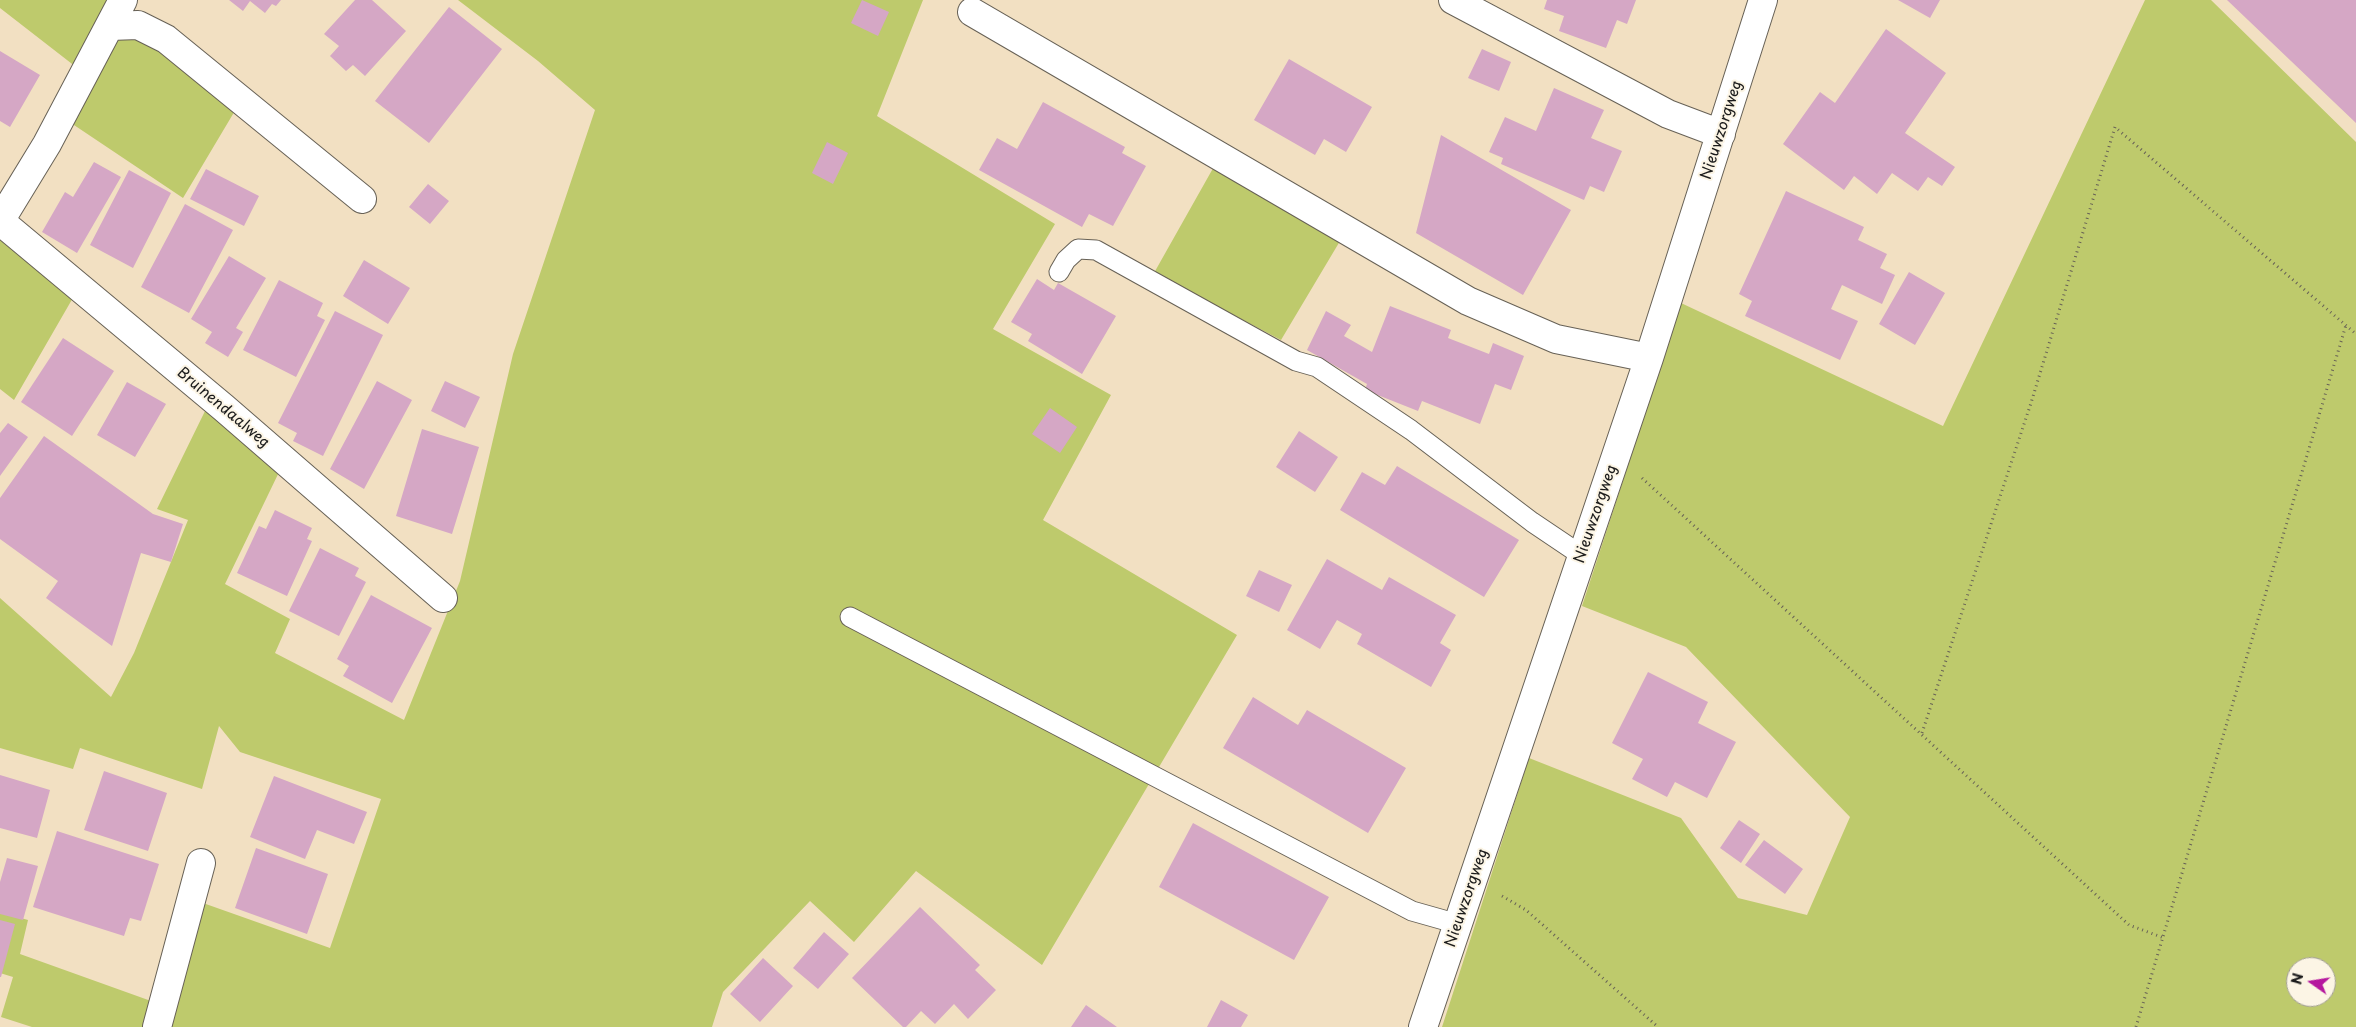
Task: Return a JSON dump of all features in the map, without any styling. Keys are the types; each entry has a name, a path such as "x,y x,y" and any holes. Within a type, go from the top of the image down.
{"street":[{"path":"0,221 47,144 123,0"},
{"path":"1453,0 1668,114 1721,134"},
{"name":"Nieuwzorgweg","path":"1423,1027 1581,555 1616,459 1763,0"},
{"path":"972,12 1468,301 1556,339 1649,358"},
{"path":"110,26 138,25 166,39 362,198"},
{"name":"Bruinendaalweg","path":"0,221 224,408 444,598"},
{"path":"157,1027 201,862"}],"lane":[{"path":"1059,272 1066,260 1078,249 1096,250 1296,361 1317,367 1411,430 1532,522 1581,555"},
{"path":"850,617 1412,911 1458,924"}],"path":[{"path":"1922,733 2031,403 2115,127 2356,334"},
{"path":"2136,1027 2346,325"},
{"path":"1616,459 1654,487 2129,925 2164,938"},
{"path":"1473,879 1526,910 1658,1027"}],"green space":[{"path":"0,0 110,0 76,67 0,8"},
{"path":"458,0 923,0 877,116 1055,224 993,329 1111,395 1043,520 1237,635 1042,965 916,871 854,942 810,901 723,992 712,1027 169,1027 203,903 330,948 381,799 240,752 219,726 202,789 80,748 73,769 0,748 0,598 111,697 134,653 188,520 157,509 206,409 281,468 225,584 290,619 275,653 404,720 460,581 513,354 595,110 538,61"},
{"path":"2145,0 2211,0 2356,142 2356,1027 1442,1027 1529,758 1681,818 1738,898 1807,915 1850,817 1686,647 1582,606 1681,303 1943,426"},
{"path":"115,39 150,39 236,109 183,198 68,121"},
{"path":"1216,163 1343,236 1281,340 1154,273"},
{"path":"0,237 74,296 14,400 0,389"},
{"path":"0,912 28,920 20,954 151,1001 145,1027 32,1027 1,1017 13,977 0,973"}],"building":[{"path":"229,0 281,0 276,6 272,4 265,13 250,1 243,11"},
{"path":"355,0 372,0 406,31 365,76 353,65 346,71 330,56 339,46 324,34"},
{"path":"862,0 889,12 878,36 851,23"},
{"path":"1547,0 1636,0 1627,24 1617,20 1606,48 1559,31 1564,16 1544,9"},
{"path":"1898,0 1940,0 1930,18"},
{"path":"2227,0 2356,0 2356,123"},
{"path":"449,7 502,49 429,143 375,101"},
{"path":"1886,29 1946,73 1905,133 1955,167 1942,186 1928,177 1918,191 1892,173 1877,194 1854,176 1844,190 1783,144 1820,92 1835,103"},
{"path":"1482,49 1511,62 1499,91 1468,78"},
{"path":"0,51 40,75 10,127 0,121"},
{"path":"1289,59 1372,107 1346,152 1324,139 1315,155 1254,120"},
{"path":"1554,88 1604,110 1591,138 1622,151 1604,192 1590,186 1584,200 1501,164 1503,158 1489,152 1505,117 1536,131"},
{"path":"1043,102 1125,147 1122,153 1146,166 1113,226 1089,214 1082,227 979,170 997,138 1017,149"},
{"path":"1441,135 1571,210 1523,295 1416,233"},
{"path":"827,142 848,153 833,184 812,173"},
{"path":"94,162 121,177 77,253 42,232 65,192 73,197"},
{"path":"206,169 259,196 244,226 190,199"},
{"path":"129,170 171,193 133,268 90,245"},
{"path":"428,184 449,201 430,224 409,207"},
{"path":"1786,191 1864,227 1858,240 1887,254 1880,268 1895,275 1882,304 1842,285 1831,309 1858,321 1840,360 1745,316 1752,301 1739,294"},
{"path":"185,204 233,230 189,313 141,287"},
{"path":"229,256 266,278 236,328 243,332 228,357 205,343 212,332 191,319"},
{"path":"364,260 410,288 388,324 343,296"},
{"path":"1909,272 1945,293 1915,345 1879,324"},
{"path":"1037,279 1054,290 1058,283 1116,316 1082,374 1028,341 1032,334 1011,322"},
{"path":"279,280 323,303 317,316 325,320 296,377 243,350"},
{"path":"1390,306 1451,330 1448,338 1489,354 1493,343 1524,356 1511,390 1495,384 1480,424 1422,401 1418,411 1365,390 1367,384 1307,350 1326,311 1351,325 1344,336 1372,352"},
{"path":"335,311 383,335 323,456 293,441 297,433 278,423"},
{"path":"63,338 114,371 72,436 21,402"},
{"path":"377,381 412,400 364,489 330,469"},
{"path":"445,381 480,397 465,428 431,411"},
{"path":"127,382 166,404 135,457 97,435"},
{"path":"1050,408 1077,427 1060,453 1032,434"},
{"path":"8,423 28,437 0,476 0,433"},
{"path":"422,429 479,447 452,534 396,516"},
{"path":"1299,431 1338,457 1315,492 1276,467"},
{"path":"44,436 153,514 183,524 171,562 141,553 112,646 46,598 58,581 0,539 0,498"},
{"path":"1397,466 1519,540 1484,597 1340,510 1362,472 1385,485"},
{"path":"275,510 312,528 307,539 312,541 287,596 237,573 259,526 266,529"},
{"path":"320,548 359,568 355,576 366,582 339,636 289,611"},
{"path":"1327,559 1382,590 1389,577 1456,615 1440,643 1451,650 1431,687 1357,644 1362,634 1337,620 1320,649 1287,630"},
{"path":"1259,570 1292,585 1279,612 1246,596"},
{"path":"371,595 432,628 392,703 343,676 349,666 337,659"},
{"path":"1648,672 1708,702 1698,723 1736,742 1707,798 1675,782 1667,797 1632,779 1643,759 1612,743"},
{"path":"1253,697 1298,725 1307,710 1406,768 1368,833 1223,748"},
{"path":"104,771 167,793 148,851 84,830"},
{"path":"0,775 50,790 37,838 0,828"},
{"path":"274,776 367,812 354,844 317,830 305,859 250,837"},
{"path":"1739,820 1760,834 1741,863 1720,848"},
{"path":"1193,823 1329,897 1294,960 1159,887"},
{"path":"57,831 159,864 141,921 130,918 124,936 33,907"},
{"path":"1764,840 1803,869 1785,894 1745,865"},
{"path":"256,848 328,874 307,934 235,908"},
{"path":"7,858 38,866 23,920 0,914 0,882"},
{"path":"920,907 980,965 975,970 996,990 968,1019 954,1004 935,1024 921,1011 906,1027 903,1027 852,978"},
{"path":"0,920 15,924 1,977 0,977"},
{"path":"824,932 849,954 818,989 793,968"},
{"path":"763,958 793,986 760,1022 730,994"},
{"path":"1221,1000 1248,1015 1241,1027 1207,1027"},
{"path":"1086,1005 1117,1027 1071,1027"}]}
